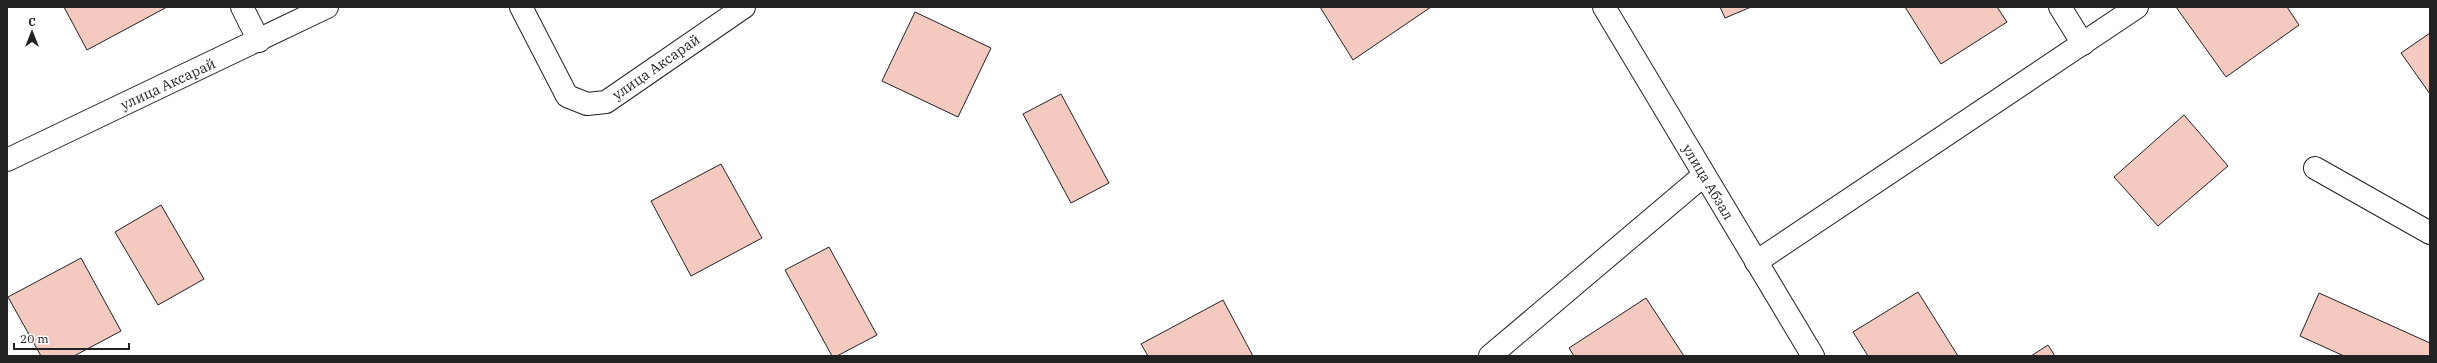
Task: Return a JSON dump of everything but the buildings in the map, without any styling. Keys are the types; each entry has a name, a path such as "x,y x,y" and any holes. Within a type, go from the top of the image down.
{"street":[{"path":"242,7 259,41"},
{"name":"улица Аксарай","path":"7,160 259,41 327,7"},
{"name":"улица Аксарай","path":"521,7 567,96 587,104 606,102 744,7"},
{"name":"улица Абзал","path":"1604,7 1813,356"},
{"path":"2060,7 2082,44"},
{"path":"1756,262 2137,7"},
{"path":"2315,168 2430,233"},
{"path":"1490,356 1704,175"}]}
